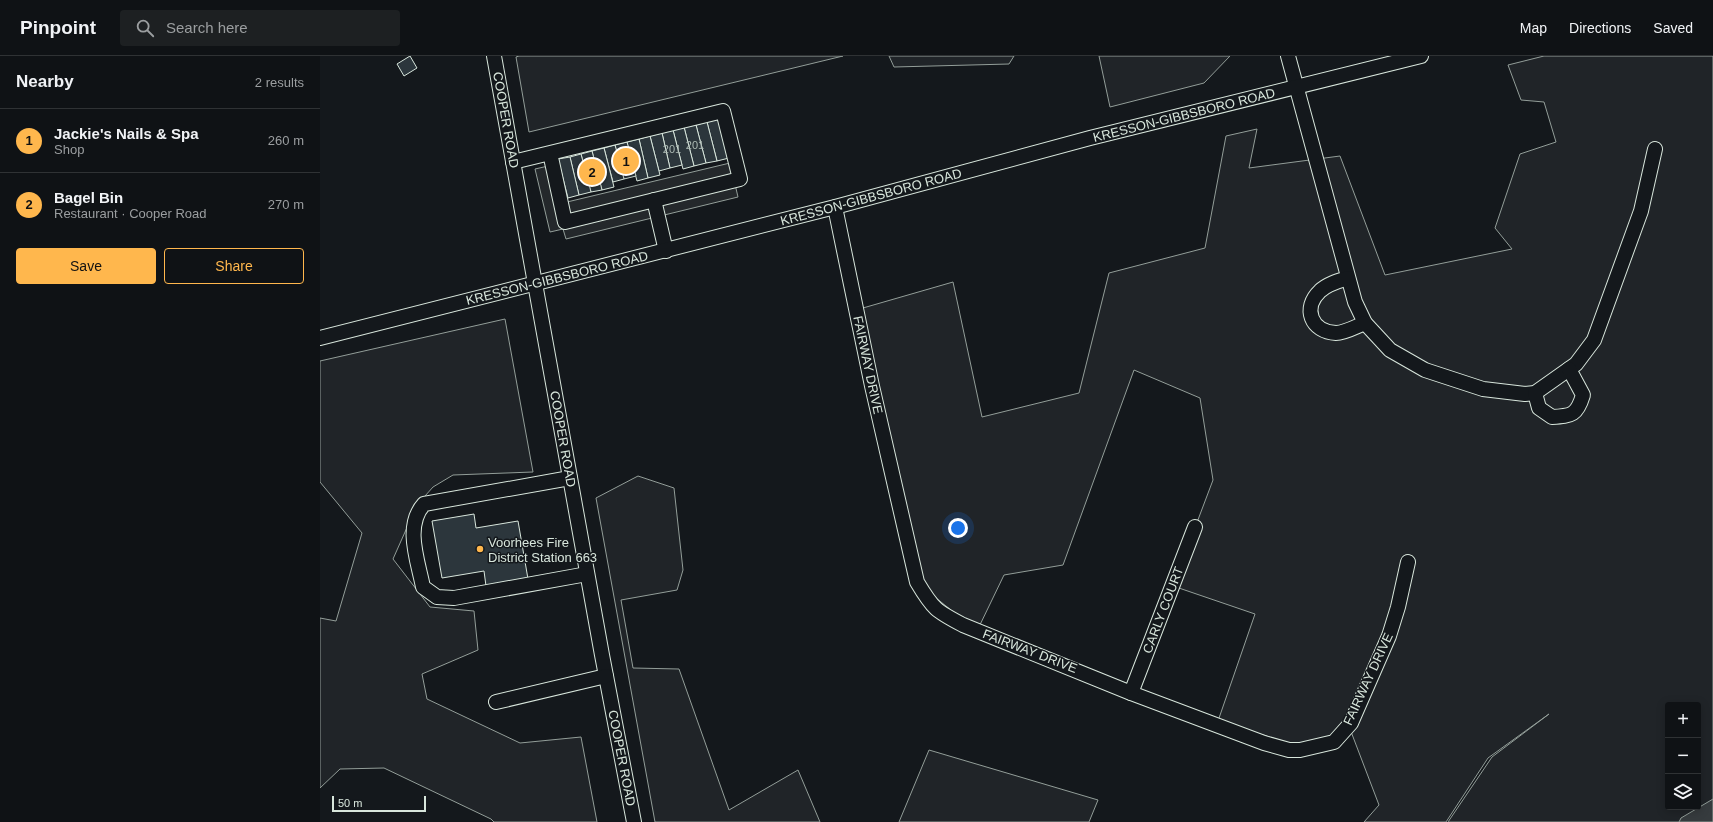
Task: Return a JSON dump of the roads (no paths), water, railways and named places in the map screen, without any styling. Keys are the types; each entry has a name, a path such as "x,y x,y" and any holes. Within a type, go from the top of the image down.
{"street":[{"name":"COOPER ROAD","path":"494,56 606,676 634,822"},
{"path":"1288,56 1354,302 1365,323 1390,350 1425,370 1483,389 1525,394 1534,393 1576,364 1594,340 1641,211 1655,149"},
{"name":"KRESSON-GIBBSBORO ROAD","path":"320,338 666,251 1090,138 1421,56"},
{"path":"513,162 550,153 723,111 740,179 565,222 550,153"},
{"path":"654,200 666,251"},
{"name":"FAIRWAY DRIVE","path":"835,207 872,386 917,582 929,603 939,613 964,626 1112,684 1131,693 1264,743 1289,750 1300,750 1334,742 1351,723 1389,636 1408,562"},
{"path":"1348,278 1332,283 1320,291 1312,301 1309,310 1313,322 1322,329 1336,333 1365,323"},
{"path":"1534,393 1539,408 1552,418 1569,416 1579,409 1583,395 1569,369"},
{"path":"570,478 424,504 416,514 413,525 420,572 423,587 437,597 446,599 588,574"},
{"name":"CARLY COURT","path":"1131,693 1195,527"},
{"path":"496,702 606,676"}],"place":[{"name":"Jackie's Nails & Spa","path":"626,161"},
{"name":"Bagel Bin","path":"592,172"},
{"name":"Voorhees Fire District Station 663","path":"480,549"}]}
